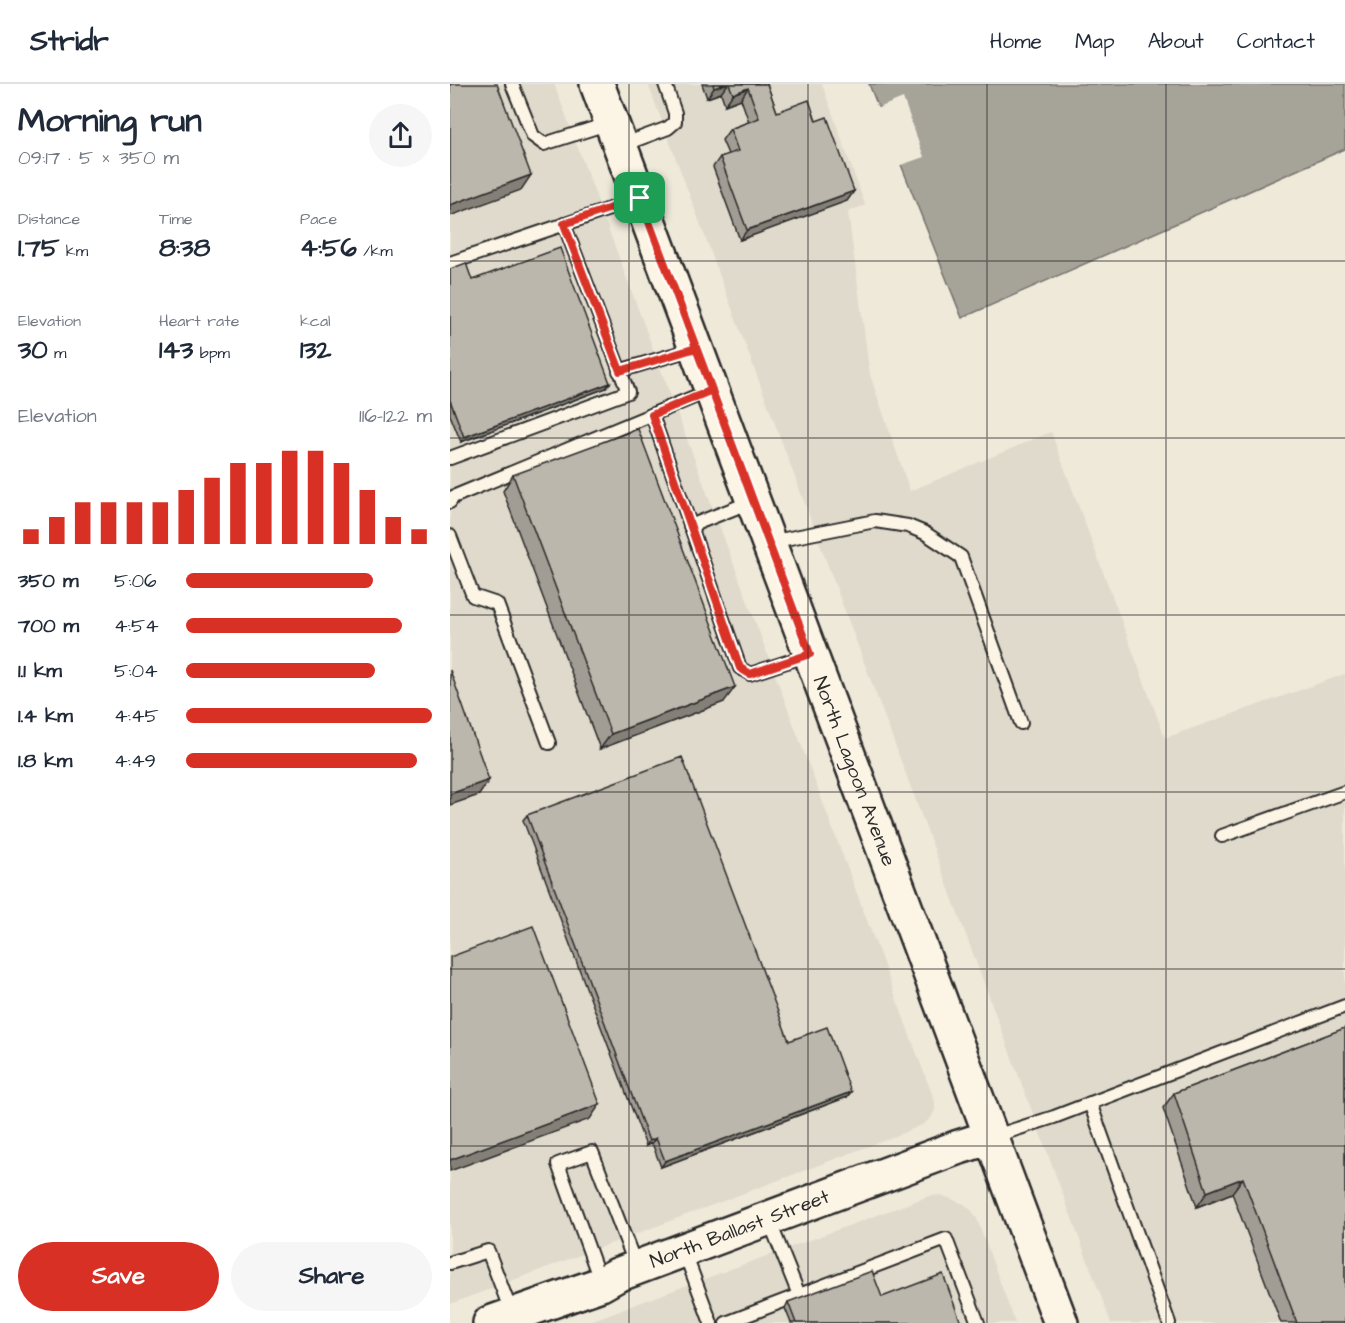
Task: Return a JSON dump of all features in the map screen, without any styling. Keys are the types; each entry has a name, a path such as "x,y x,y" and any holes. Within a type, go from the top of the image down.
{"street":[{"name":"North Lagoon Avenue","path":"597,84 1060,1323"},
{"name":"North Ballast Street","path":"501,1319 601,1284 684,1250 991,1137"}],"lane":[{"path":"512,84 533,136 544,144 668,128 675,122 675,113 665,84"},
{"path":"450,263 640,198"},
{"path":"450,458 628,392 564,224"},
{"path":"620,371 696,348"},
{"path":"450,502 453,497 712,390"},
{"path":"652,415 740,668 750,674 810,654"},
{"path":"690,526 753,501"},
{"path":"769,542 875,520 908,526 925,532 962,557 1021,723"},
{"path":"450,536 473,596 497,604 549,742"},
{"path":"1222,836 1345,792"},
{"path":"991,1137 1054,1117 1345,1005"},
{"path":"1090,1102 1169,1323"},
{"path":"601,1284 558,1164 592,1152 637,1268"},
{"path":"769,1218 799,1295"},
{"path":"726,1323 946,1239 978,1323"},
{"path":"684,1250 711,1323"},
{"path":"450,1263 488,1251 501,1319"}],"shaded area":[{"path":"450,84 554,84 935,1102 935,1110 924,1124 896,1136 450,1304"},
{"path":"648,84 822,84 865,205 848,212 870,375 910,491 1051,432 1165,738 1345,674 1345,1323 1111,1323"},
{"path":"869,84 1345,84 1345,149 962,318"},
{"path":"941,1195 964,1204 977,1219 1015,1323 585,1323 929,1196"}],"pier":[{"path":"903,98 924,157 898,166 876,109"}],"building":[{"path":"450,84 497,84 531,175 450,205"},
{"path":"713,84 725,84 714,88"},
{"path":"729,84 767,84 777,112 809,100 816,121 827,117 854,191 747,230 720,157 738,151 730,129 759,118 748,88 733,94"},
{"path":"560,248 610,383 464,437 450,400 450,269 466,263 472,280"},
{"path":"638,429 735,687 611,734 513,475"},
{"path":"450,670 489,780 450,794"},
{"path":"682,757 789,1041 827,1027 851,1092 665,1161 656,1138 649,1141 527,815"},
{"path":"533,926 600,1104 450,1160 450,957"},
{"path":"1345,1028 1345,1323 1297,1323 1243,1178 1207,1192 1174,1093"},
{"path":"872,1271 882,1297 943,1274 961,1323 796,1323 788,1302"}],"route":[{"path":"640,198 564,224 620,371 696,348 712,390 790,598 810,654 750,674 740,668 652,415 712,390 640,198"}]}
